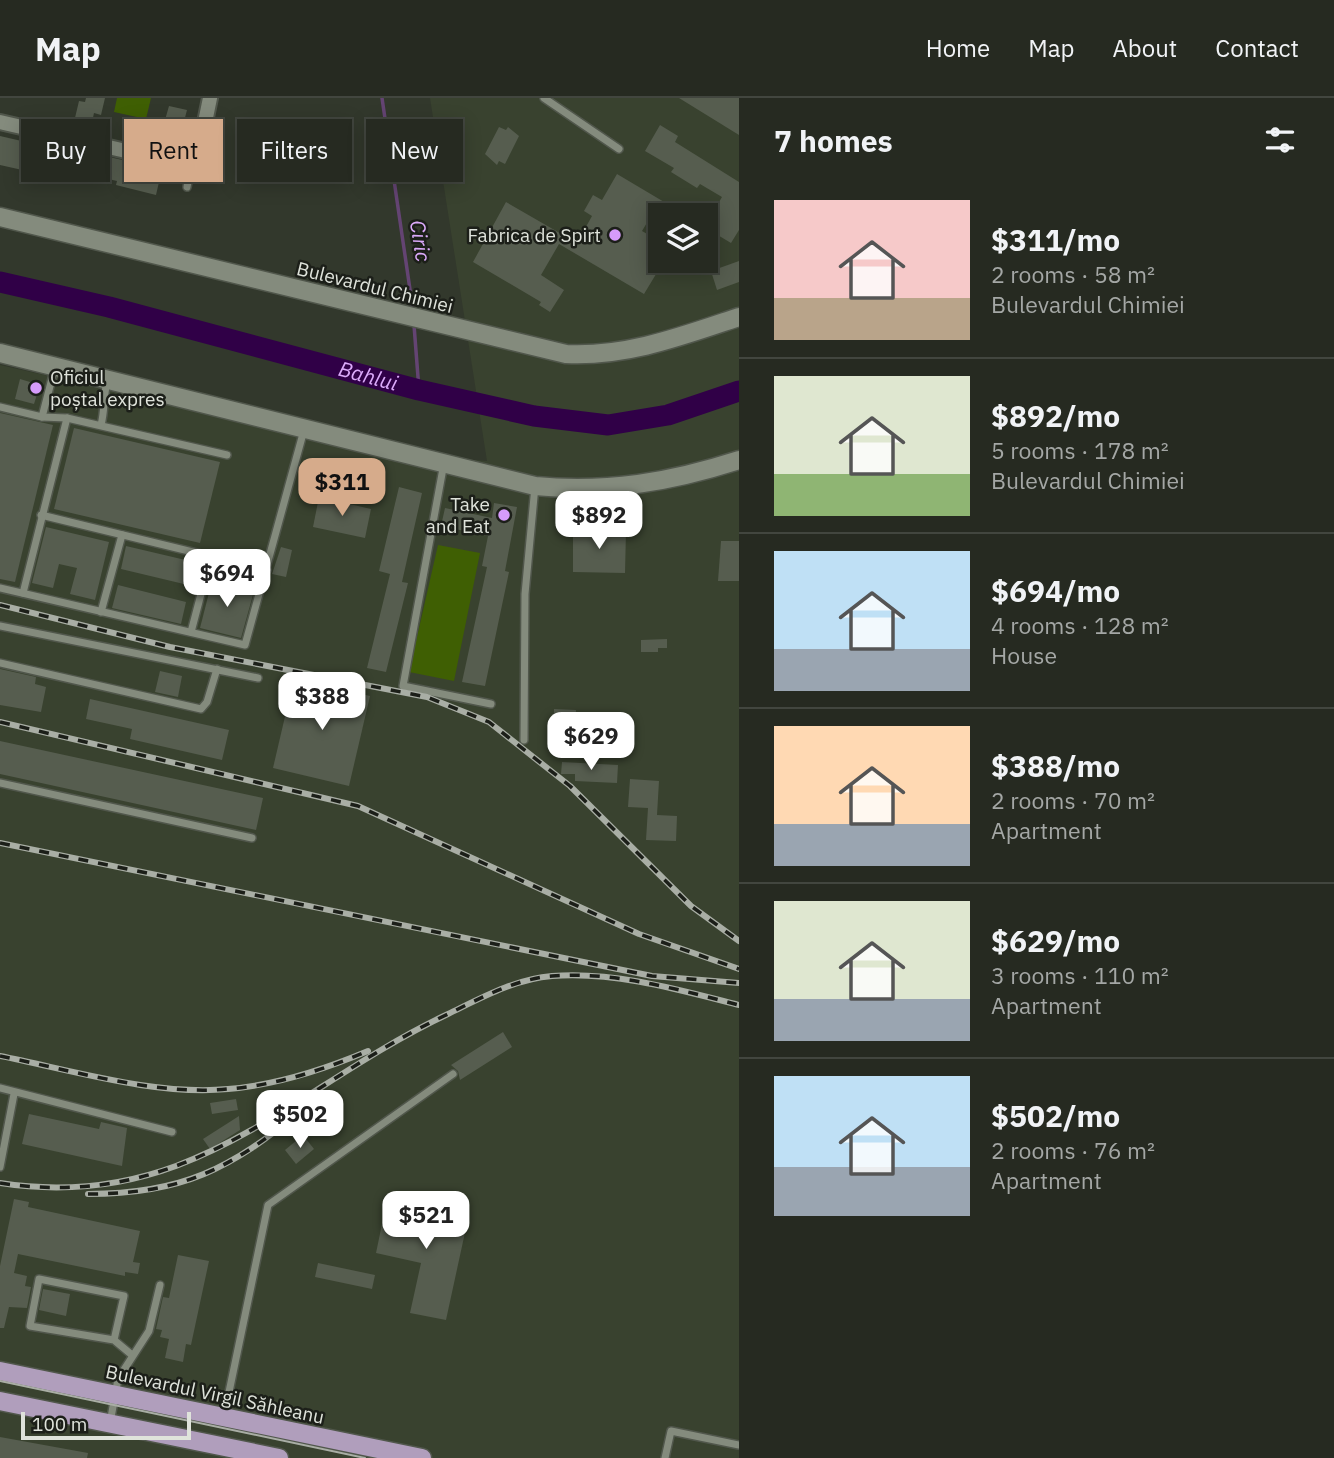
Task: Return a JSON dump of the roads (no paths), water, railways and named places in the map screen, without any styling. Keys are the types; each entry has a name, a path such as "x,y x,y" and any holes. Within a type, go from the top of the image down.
{"main road":[{"name":"Bulevardul Virgil Săhleanu","path":"0,1371 422,1458"},
{"path":"0,1401 279,1458"}],"street":[{"path":"206,119 210,98"},
{"path":"0,122 124,151"},
{"name":"Bulevardul Chimiei","path":"0,217 566,354 596,356 659,344 739,317"},
{"path":"0,353 535,486 577,490 623,488 678,477 739,460"}],"lane":[{"path":"544,98 619,149"},
{"path":"187,187 188,182"},
{"path":"42,417 55,367"},
{"path":"101,425 105,411 102,398 108,381"},
{"path":"0,407 42,417 67,418 101,425 227,455"},
{"path":"23,593 67,418"},
{"path":"0,588 243,646 247,644 304,428"},
{"path":"445,463 403,686 491,704"},
{"path":"524,740 525,594 535,486"},
{"path":"41,515 267,570"},
{"path":"101,612 122,535"},
{"path":"191,632 211,556"},
{"path":"0,626 258,678"},
{"path":"0,663 201,709 207,702 217,669"},
{"path":"0,783 253,838"},
{"path":"224,1416 268,1205 453,1074"},
{"path":"0,1088 14,1094 172,1132"},
{"path":"0,1167 14,1094"},
{"path":"114,1340 124,1296 39,1279 30,1326 114,1340 132,1355"},
{"path":"110,1423 118,1379 149,1331 160,1285"},
{"path":"665,1458 671,1431 739,1445"}],"waterway":[{"name":"Ciric","path":"382,98 413,310"},
{"name":"Bahlui","path":"0,282 109,307 419,390 534,416 608,425 668,415 739,391"},
{"name":"Ciric","path":"414,325 419,390"}],"tram line":[{"path":"0,1381 365,1458"}],"railway":[{"path":"0,605 170,647 427,697 489,722 570,786 691,906 739,941"},
{"path":"0,722 358,806 639,934 739,969"},
{"path":"0,843 652,976 739,983"},
{"path":"0,1183 69,1187 130,1180 186,1162 238,1138 392,1044 448,1014 525,981 552,976 599,976 647,983 739,1005"},
{"path":"0,1056 143,1085 200,1090 246,1087 282,1080 368,1051"},
{"path":"88,1194 151,1189 204,1174 252,1148 302,1110"}],"place":[{"name":"Fabrica de Spirt","path":"615,235"},
{"name":"Oficiul poștal expres","path":"36,388"},
{"name":"Take and Eat","path":"504,515"}]}
